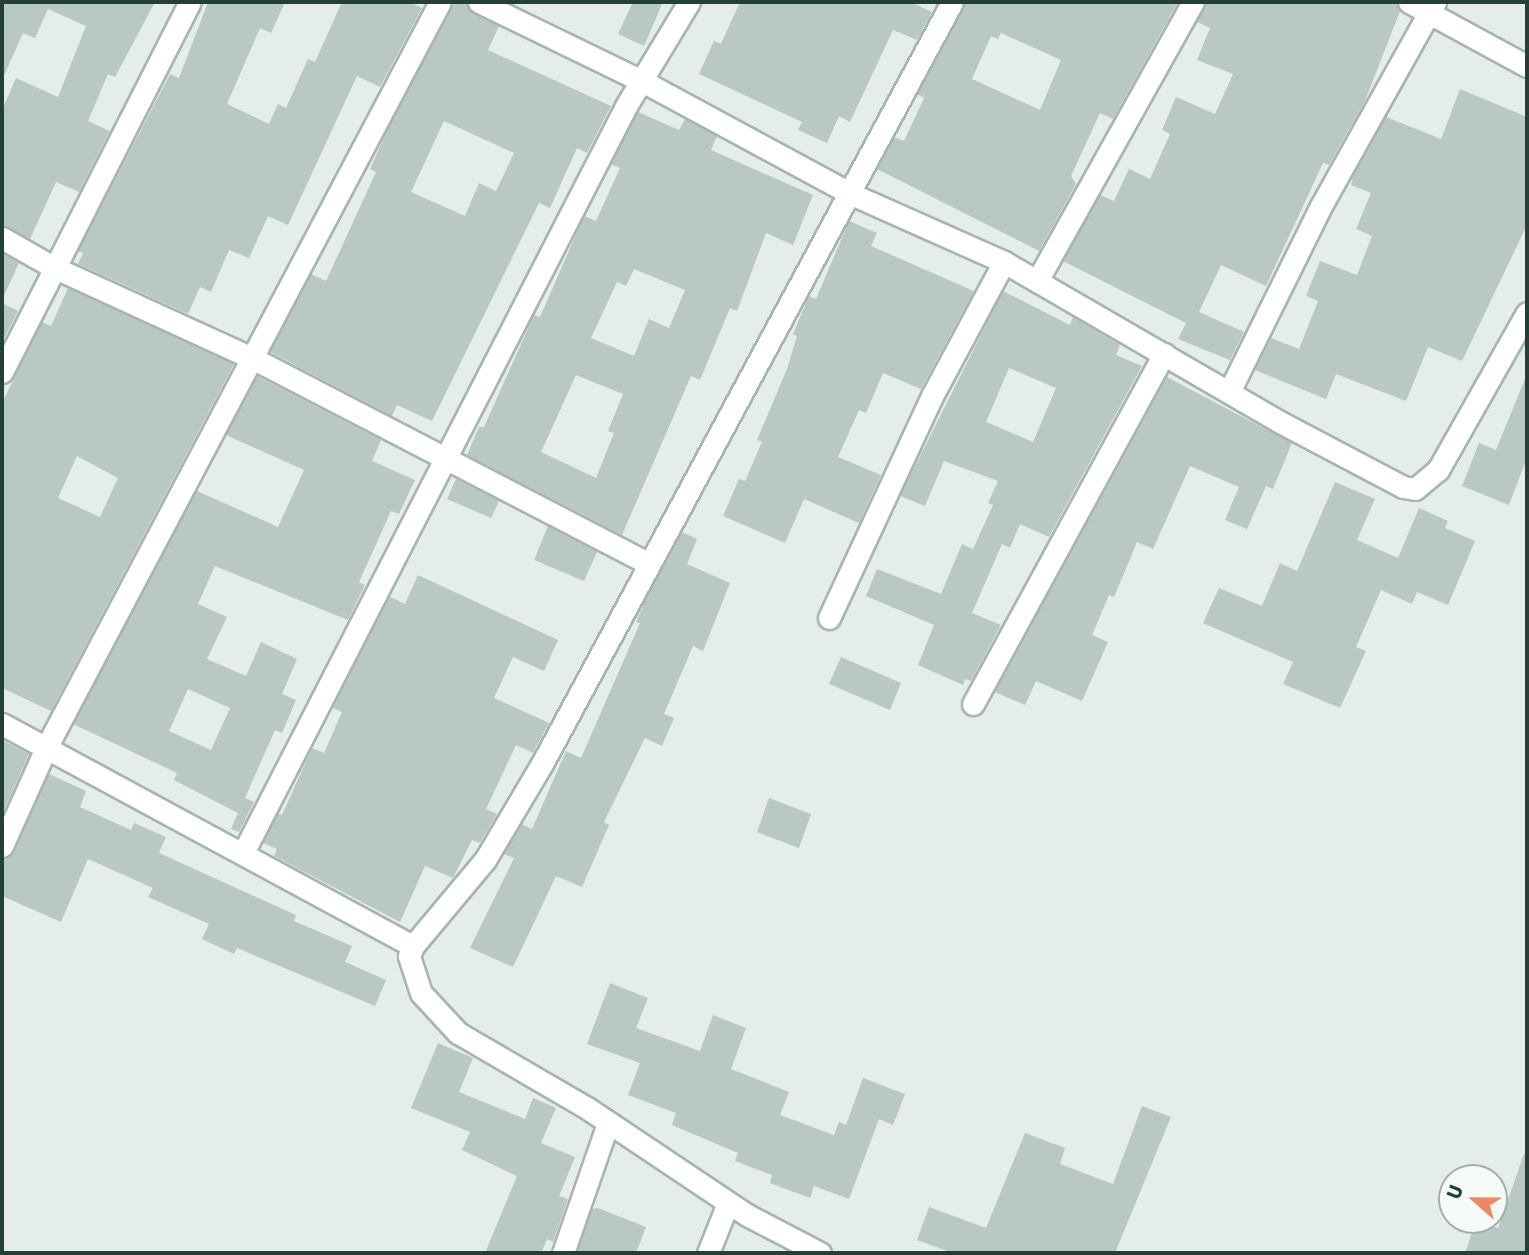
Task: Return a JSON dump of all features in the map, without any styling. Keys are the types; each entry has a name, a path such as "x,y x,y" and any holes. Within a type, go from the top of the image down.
{"street":[{"path":"2,372 190,2"},
{"path":"2,846 47,746 440,2"},
{"path":"479,2 644,82 849,193 1004,262 1229,392 1403,487 1415,489 1437,470 1451,451 1527,313"},
{"path":"243,853 626,106 644,82 689,2"},
{"path":"820,1253 728,1203 608,1123 458,1033 421,993 411,972 413,946 485,860 543,762 647,563 952,2"},
{"path":"1037,281 1193,2"},
{"path":"1409,2 1431,7 1527,66"},
{"path":"1229,392 1321,206 1431,7"},
{"path":"2,238 53,267 252,358 448,457 647,563"},
{"path":"830,618 932,396 1004,262"},
{"path":"973,704 1164,354"},
{"path":"2,724 413,946"},
{"path":"563,1253 608,1123"},
{"path":"708,1253 728,1203"}],"building":[{"path":"2,2 155,2 115,77 108,74 88,121 110,131 79,192 56,182 30,239 2,225 2,110 16,78 58,97 86,26 48,9 35,38 23,33 2,80"},
{"path":"208,2 285,2 271,33 260,28 227,104 269,124 278,104 286,108 308,59 315,62 342,2 409,2 422,8 380,87 357,76 288,225 268,216 249,258 229,250 211,292 200,287 188,314 78,264 83,253 78,251 170,74 179,78"},
{"path":"455,2 466,2 473,13 499,26 488,50 611,106 587,153 577,148 550,208 539,203 432,421 397,405 392,416 270,352 311,274 326,281 376,172 370,169","holes":["444,121 514,153 496,191 479,183 465,216 411,192"]},
{"path":"633,2 663,2 644,46 618,34"},
{"path":"740,2 910,2 932,12 917,40 893,30 850,122 839,116 827,143 798,130 802,122 699,74 714,41 721,44"},
{"path":"965,2 1178,2 1113,119 1100,113 1071,176 1076,184 1039,251 877,169 894,137 904,141 924,98 917,94","holes":["1001,33 1061,60 1040,110 972,79 991,36 998,39"]},
{"path":"1206,2 1396,2 1400,11 1365,101 1329,165 1323,163 1266,286 1221,265 1199,312 1244,332 1230,360 1178,339 1186,323 1063,261 1100,195 1114,201 1129,169 1150,179 1170,134 1162,130 1176,97 1215,114 1233,74 1197,60 1210,28 1197,22"},
{"path":"1460,89 1527,117 1527,225 1462,361 1428,347 1406,401 1336,374 1326,399 1255,370 1271,338 1299,349 1318,301 1306,296 1320,261 1357,275 1372,236 1356,229 1371,193 1351,185 1353,176 1386,117 1441,139"},
{"path":"638,112 679,130 685,119 717,136 711,150 813,195 793,245 766,233 737,311 730,308 700,380 691,376 622,535 467,455 479,427 484,427 534,315 540,317 584,216 596,221 620,168 611,164","holes":["634,269 685,290 669,328 649,319 634,356 591,338 617,282 626,286","576,375 623,394 608,431 614,433 596,478 541,452"]},
{"path":"849,221 877,233 871,246 974,291 921,389 883,373 866,413 859,410 838,457 881,475 859,523 804,499 785,543 723,516 739,479 745,481 762,442 757,440 787,369 797,336 793,334 809,296 816,299"},
{"path":"2,253 19,263 2,300"},
{"path":"68,288 234,364 51,711 2,688 2,403 42,322 51,326","holes":["77,456 118,478 100,517 58,498"]},
{"path":"1003,291 1070,325 1073,317 1120,345 1116,355 1142,366 1049,537 1020,524 1010,548 1002,544 972,613 1001,625 971,681 965,679 963,685 918,665 934,625 866,596 877,569 941,594 962,544 973,549 993,505 988,503 998,481 944,461 925,506 900,496","holes":["1009,368 1056,388 1033,442 986,422"]},
{"path":"2,303 18,311 5,337 2,335"},
{"path":"1527,374 1527,458 1509,505 1462,486 1479,443 1496,450"},
{"path":"257,376 381,440 372,461 415,480 399,514 391,511 359,582 365,585 348,620 215,566 198,604 227,617 207,659 246,676 261,642 297,659 282,694 296,700 282,733 275,730 245,798 254,802 239,832 231,829 238,813 174,780 177,773 73,724 197,491 278,527 304,470 226,435","holes":["188,689 230,708 211,750 169,731"]},
{"path":"1167,377 1292,443 1273,489 1266,486 1247,529 1225,520 1239,487 1190,466 1153,549 1137,542 1114,597 1109,595 1092,635 1108,642 1082,701 1036,681 1025,705 995,692"},
{"path":"456,479 499,501 491,518 447,499"},
{"path":"1335,482 1375,499 1357,540 1398,558 1419,508 1448,521 1445,528 1475,541 1448,605 1417,592 1412,604 1381,590 1356,647 1366,651 1340,708 1283,684 1293,662 1203,623 1219,588 1262,606 1280,563 1297,571"},
{"path":"548,526 597,552 584,581 534,560"},
{"path":"682,532 697,539 687,564 730,583 703,651 693,646 664,714 674,718 662,746 645,738 604,822 609,825 582,887 556,876 513,967 470,948 514,858 504,854 521,824 532,829 566,751 581,758 640,623 636,622 645,601"},
{"path":"418,575 558,640 544,671 513,657 494,698 549,723 533,753 516,745 486,809 497,814 480,843 472,840 453,878 425,866 400,922 274,856 277,849 263,843 278,814 282,815 312,748 324,753 342,712 333,708 389,596 405,604"},
{"path":"841,657 901,683 890,710 829,684"},
{"path":"2,740 29,754 2,815"},
{"path":"49,774 86,791 80,807 131,830 134,823 166,837 159,853 296,915 294,921 352,946 345,962 386,980 375,1006 237,948 234,954 202,939 209,924 148,897 153,888 88,859 61,922 2,896 2,859 14,851"},
{"path":"769,798 811,814 799,848 757,832"},
{"path":"610,983 648,998 636,1028 700,1051 713,1015 746,1028 731,1069 789,1092 780,1115 834,1135 839,1122 846,1125 863,1078 905,1094 893,1125 879,1119 849,1199 814,1186 810,1198 770,1183 772,1175 735,1161 738,1153 672,1125 676,1113 628,1095 640,1063 587,1044"},
{"path":"438,1043 473,1058 459,1092 525,1119 533,1098 556,1108 541,1143 575,1157 559,1196 568,1199 553,1242 547,1239 541,1253 485,1253 517,1176 462,1150 470,1132 411,1108"},
{"path":"1142,1106 1171,1117 1115,1253 953,1253 917,1240 929,1207 986,1228 1025,1133 1065,1148 1060,1164 1113,1184"},
{"path":"1524,1154 1527,1154 1527,1253 1465,1253 1472,1234 1508,1234 1508,1200"},
{"path":"598,1208 646,1227 636,1253 577,1252 592,1209"}]}
